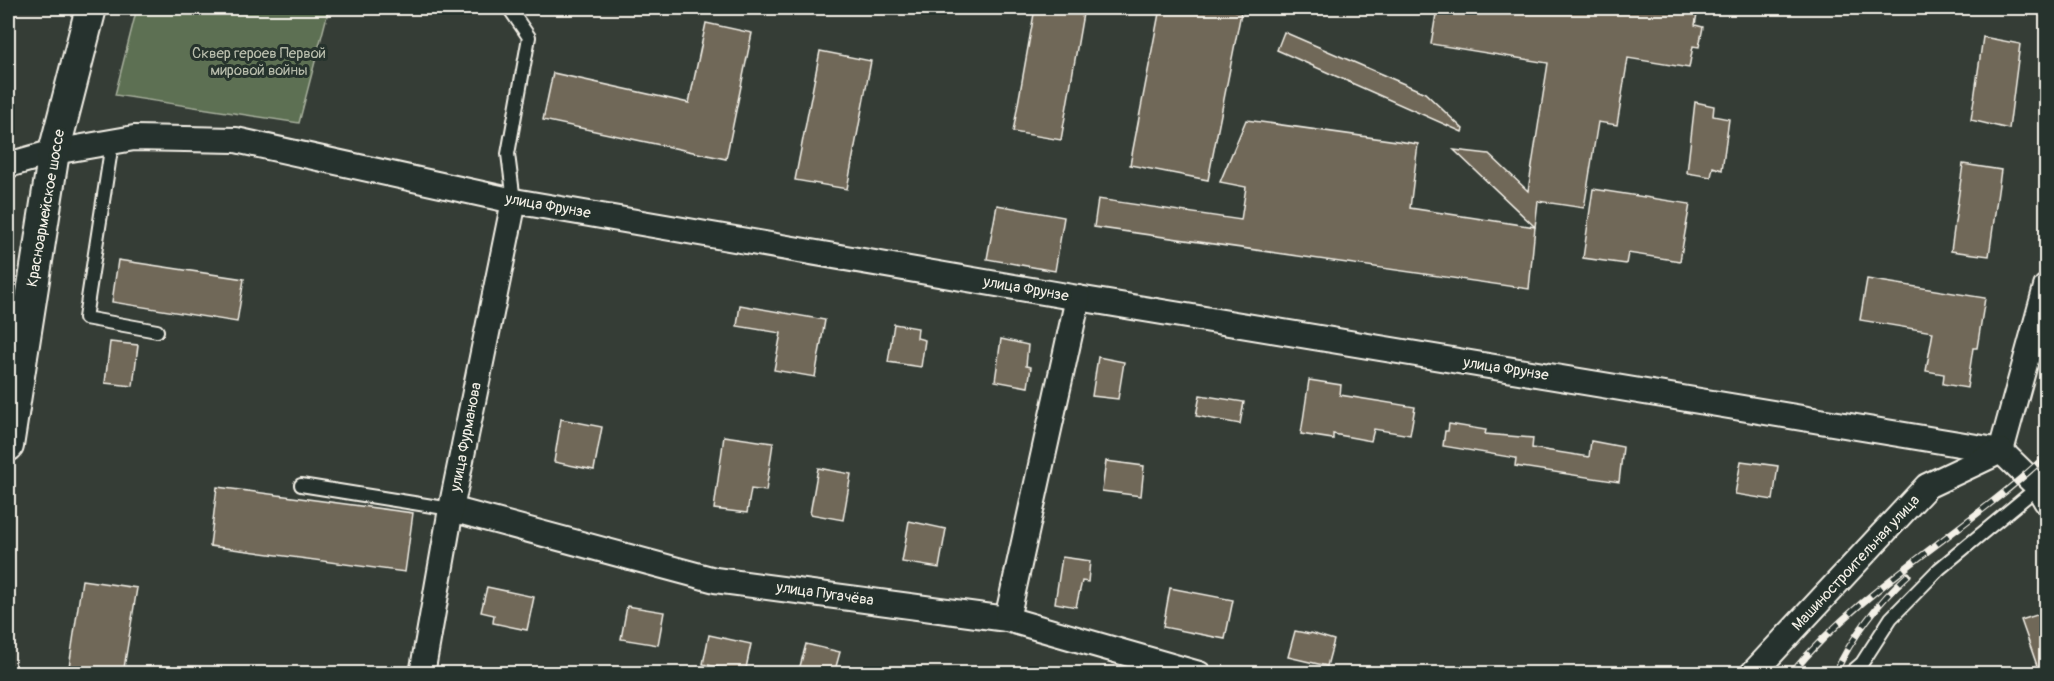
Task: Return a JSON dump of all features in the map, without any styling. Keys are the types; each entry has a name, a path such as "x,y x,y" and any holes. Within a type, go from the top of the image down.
{"street":[{"name":"Красноармейское шоссе","path":"8,446 54,152 91,8"},
{"name":"улица Фрунзе","path":"8,165 54,152 134,138 236,140 514,201 1078,298 2001,451"},
{"name":"улица Фурманова","path":"422,674 451,510 514,201"},
{"path":"2042,494 2001,451 2046,287"},
{"path":"1007,619 1078,298"},
{"name":"Машиностроительная улица","path":"1752,674 1927,486 2001,451"},
{"name":"улица Пугачёва","path":"451,510 715,580 1007,619 1199,674"}],"lane":[{"path":"509,8 529,37 508,154 514,201"},
{"path":"111,142 85,318 157,331"},
{"path":"301,485 451,510"},
{"path":"1849,674 1863,663 1891,618 1939,569 2042,494"}],"green space":[{"name":"Сквер героев Первой мировой войны","path":"137,8 329,8 299,123 115,95"}],"building":[{"path":"1035,8 1084,8 1061,140 1013,132"},
{"path":"1160,8 1229,8 1241,13 1208,180 1130,165"},
{"path":"1437,8 1698,8 1695,25 1703,27 1699,47 1693,46 1689,68 1628,58 1617,125 1598,122 1584,208 1538,201 1535,227 1454,150 1489,154 1528,191 1548,63 1431,44"},
{"path":"706,23 752,33 726,159 543,120 553,73 689,103"},
{"path":"1284,32 1425,93 1463,129 1462,132 1277,50"},
{"path":"1983,37 2020,44 2009,129 1971,120"},
{"path":"820,51 871,61 847,189 795,180"},
{"path":"1695,102 1714,106 1713,116 1729,119 1722,170 1713,167 1711,177 1687,173"},
{"path":"1246,120 1418,144 1410,208 1535,227 1529,289 1094,227 1098,199 1241,220 1246,187 1220,182"},
{"path":"1963,164 2001,170 1989,256 1951,251"},
{"path":"1593,189 1690,204 1680,261 1628,253 1626,264 1583,258"},
{"path":"997,205 1064,217 1055,271 987,259"},
{"path":"118,260 244,279 237,322 112,302"},
{"path":"1867,279 1985,298 1977,348 1973,348 1967,388 1943,384 1944,374 1926,371 1933,332 1860,320"},
{"path":"740,305 825,320 815,377 774,370 781,333 737,326"},
{"path":"894,324 918,328 917,338 925,340 921,367 888,362"},
{"path":"1001,339 1028,345 1026,366 1031,367 1028,387 995,381"},
{"path":"110,342 138,345 133,386 105,383"},
{"path":"1098,357 1124,362 1118,399 1092,396"},
{"path":"1309,380 1341,385 1340,395 1415,407 1410,435 1374,429 1371,441 1333,434 1333,439 1301,434"},
{"path":"1200,395 1244,402 1240,424 1196,416"},
{"path":"561,419 602,427 594,470 554,462"},
{"path":"1449,424 1486,430 1485,434 1533,438 1532,448 1589,457 1591,441 1623,447 1619,482 1515,466 1516,458 1443,446 1445,431 1448,431"},
{"path":"724,436 773,443 766,491 751,489 747,513 714,509"},
{"path":"1106,461 1144,466 1141,496 1102,491"},
{"path":"1741,461 1778,466 1773,500 1735,494"},
{"path":"818,468 851,474 843,520 810,514"},
{"path":"217,487 413,513 405,572 210,546"},
{"path":"909,521 946,529 939,568 902,562"},
{"path":"1062,557 1090,561 1088,582 1082,581 1076,607 1055,603"},
{"path":"82,580 137,588 123,674 68,674"},
{"path":"487,587 534,597 527,630 493,623 494,615 481,612"},
{"path":"1170,588 1233,600 1225,639 1163,627"},
{"path":"627,606 664,612 658,645 621,639"},
{"path":"2046,612 2046,674 2040,674 2021,620"},
{"path":"1295,631 1334,640 1327,666 1288,657"},
{"path":"709,635 751,644 745,673 703,664"},
{"path":"806,644 840,652 834,674 811,674 799,670"}],"railway":[{"path":"1791,674 1849,614 2015,484 2046,456"},
{"path":"1835,674 1849,647 1867,621 1908,575"}]}
